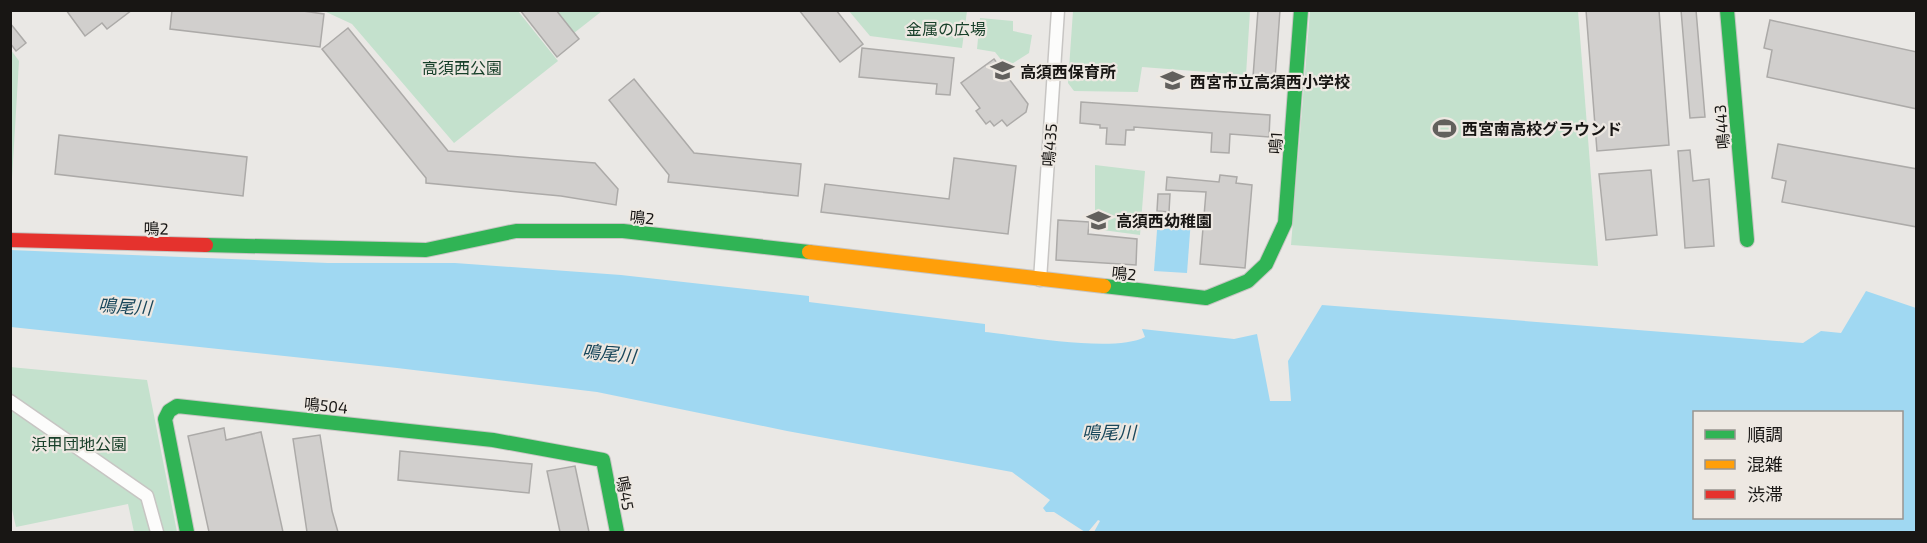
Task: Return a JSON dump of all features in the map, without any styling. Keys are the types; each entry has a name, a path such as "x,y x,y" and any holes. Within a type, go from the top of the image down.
{"street":[{"name":"鳴435","path":"1040,280 1058,10"},
{"name":"鳴1","path":"1260,272 1278,247 1285,223 1301,10"},
{"name":"鳴443","path":"1727,10 1747,240"},
{"name":"鳴2","path":"10,240 426,250 516,231 623,231 1206,298 1236,290 1260,272"},
{"path":"10,401 147,496 157,532"},
{"name":"鳴504","path":"187,532 165,419 169,411 177,406 494,440 603,460"},
{"name":"鳴45","path":"603,460 617,532"}],"green space":[{"name":"高須西公園","path":"324,11 518,11 558,61 454,143 352,24"},
{"path":"556,11 602,11 574,33"},
{"name":"金属の広場","path":"849,11 967,11 962,48 870,36"},
{"path":"1073,11 1250,11 1246,75 1142,67 1138,92 1074,91 1068,83"},
{"name":"西宮南高校グラウンド","path":"1310,11 1578,11 1598,266 1291,245"},
{"path":"980,18 1013,21 1013,31 1032,35 1029,53 1007,67 995,52 977,49"},
{"path":"11,50 19,61 11,195"},
{"path":"1095,165 1145,171 1140,235 1095,229"},
{"name":"浜甲団地公園","path":"10,367 147,380 177,532 134,532 128,504 16,527 10,501"}],"water":[{"path":"1158,217 1191,219 1187,273 1154,271"},
{"name":"鳴尾川","path":"10,250 328,263 455,263 621,275 809,296 809,302 985,324 985,332 1091,344 1131,342 1145,337 1142,329 1234,339 1257,334 1270,401 1291,401 1288,361 1322,305 1803,343 1821,331 1841,333 1866,291 1916,308 1916,532 1094,532 1100,521 1098,520 1088,532 1085,532 1054,512 1046,512 1043,508 1050,500 1012,472 787,431 597,392 397,368 11,327"}],"building":[{"path":"66,10 132,10 107,29 102,23 85,36"},
{"path":"172,10 296,10 324,14 320,47 170,29"},
{"path":"520,10 556,10 579,39 557,57"},
{"path":"799,10 836,10 863,44 840,62"},
{"path":"1258,10 1280,10 1275,79 1253,77"},
{"path":"1586,10 1659,10 1669,145 1597,151"},
{"path":"1681,10 1696,10 1705,117 1690,118"},
{"path":"1770,20 1917,52 1917,109 1767,77 1772,50 1764,48"},
{"path":"10,23 26,43 16,51 10,43"},
{"path":"348,28 448,151 595,163 618,189 616,205 561,196 426,183 426,178 322,49"},
{"path":"862,48 954,58 950,95 936,94 937,84 859,77"},
{"path":"994,59 1028,104 1026,112 1007,126 1002,120 994,126 990,121 986,124 976,111 980,108 961,83"},
{"path":"634,79 694,153 801,164 798,196 668,182 669,175 609,100"},
{"path":"1081,102 1270,115 1269,137 1230,134 1229,153 1211,152 1212,133 1134,127 1134,130 1126,130 1125,145 1106,144 1107,128 1080,123"},
{"path":"59,135 247,157 243,196 55,174"},
{"path":"1778,144 1917,169 1917,227 1782,202 1786,181 1772,178"},
{"path":"1690,150 1693,181 1709,179 1714,246 1685,248 1678,151"},
{"path":"954,158 1016,166 1008,234 821,212 825,184 949,199"},
{"path":"1651,170 1657,235 1606,240 1599,174"},
{"path":"1220,175 1237,177 1236,183 1252,185 1245,268 1200,264 1206,192 1166,190 1167,177 1219,182"},
{"path":"1158,194 1170,194 1169,212 1157,211"},
{"path":"1058,220 1089,222 1088,234 1137,239 1136,265 1056,260"},
{"path":"224,428 226,440 261,432 283,532 209,532 188,436"},
{"path":"320,435 332,511 338,532 307,532 293,439"},
{"path":"400,451 532,464 529,493 398,480"},
{"path":"575,466 589,532 560,532 547,471"}],"traffic: fast":[{"path":"1104,286 1206,298 1248,281 1266,264 1285,223 1301,10"},
{"path":"1727,10 1747,240"},
{"path":"206,245 426,250 516,231 623,231 809,252"},
{"path":"187,532 165,419 169,411 177,406 493,440 603,460 617,532"}],"traffic: slow":[{"path":"809,252 1104,286"}],"traffic: jam":[{"path":"10,240 206,245"}],"place":[{"name":"高須西保育所","path":"1002,71"},
{"name":"西宮市立高須西小学校","path":"1172,81"},
{"name":"西宮南高校グラウンド","path":"1444,128"},
{"name":"高須西幼稚園","path":"1098,220"}]}
